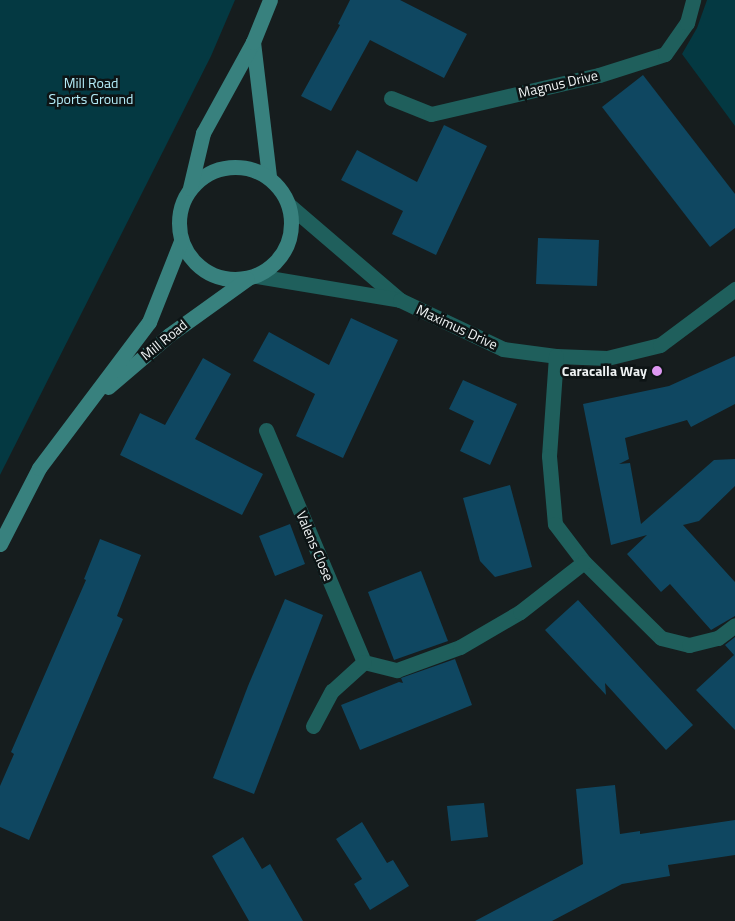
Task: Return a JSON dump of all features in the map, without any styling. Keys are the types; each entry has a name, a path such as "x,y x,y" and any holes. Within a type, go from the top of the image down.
{"street":[{"path":"190,188 205,175 232,166 251,169 269,177 283,191 289,205 292,224 288,244 278,261 252,277 227,280 208,274 187,253 181,241 179,213 190,188 203,133 253,42 270,0"},
{"name":"Magnus Drive","path":"391,98 431,114 599,75 665,54 687,23 693,0"},
{"path":"253,42 269,177"},
{"name":"Maximus Drive","path":"289,205 400,300 503,348 556,356 606,358 660,344 735,289"},
{"name":"Mill Road","path":"0,544 39,468 149,322 181,241"},
{"name":"Maximus Drive","path":"252,277 400,300"},
{"name":"Mill Road","path":"85,407 169,335 252,277"},
{"path":"556,356 548,456 555,524 584,562 661,638 689,645 718,638 735,625"},
{"name":"Valens Close","path":"266,430 364,662"},
{"path":"313,726 332,691 364,662 398,670 460,647 520,612 584,562"}],"green space":[{"name":"Mill Road Sports Ground","path":"0,0 235,0 211,56 0,475"},
{"path":"707,0 735,0 735,126 682,54 697,28"}],"building":[{"path":"350,0 400,0 467,34 444,78 370,40 331,111 301,96 340,25 338,24"},
{"path":"643,75 735,194 735,228 710,247 602,107"},
{"path":"444,125 487,146 436,255 392,234 403,211 341,180 357,150 417,182"},
{"path":"538,238 599,240 597,286 536,284"},
{"path":"351,318 398,340 343,458 296,436 315,394 253,361 269,332 329,365"},
{"path":"735,356 735,404 691,427 687,420 625,438 629,459 619,464 630,463 641,524 714,460 735,459 735,486 699,521 683,525 735,582 735,616 711,630 670,584 661,592 627,554 647,535 611,545 583,404 669,386"},
{"path":"203,358 231,374 195,439 263,474 242,515 120,455 140,413 165,425"},
{"path":"463,380 517,404 490,465 460,451 474,421 449,409"},
{"path":"510,485 532,567 495,577 480,561 463,498"},
{"path":"290,524 305,564 275,576 259,536"},
{"path":"100,539 141,555 117,616 123,619 29,840 0,827 0,786 14,754 11,752 86,580 84,579"},
{"path":"421,571 448,641 394,660 368,592"},
{"path":"285,599 323,615 254,794 213,778 248,686"},
{"path":"578,600 693,725 666,750 605,683 606,695 545,630"},
{"path":"735,637 735,730 696,690 734,655 725,645"},
{"path":"455,659 472,705 360,750 341,705 399,682 403,683 401,678"},
{"path":"615,785 620,834 640,831 640,834 735,820 735,855 668,865 670,876 622,884 552,921 475,921 583,864 576,789"},
{"path":"484,803 488,837 451,841 447,806"},
{"path":"362,822 387,863 393,860 409,886 370,910 354,884 362,879 336,839"},
{"path":"243,837 262,869 270,864 303,921 249,921 212,856"}],"place":[{"name":"Caracalla Way","path":"657,371"}]}
